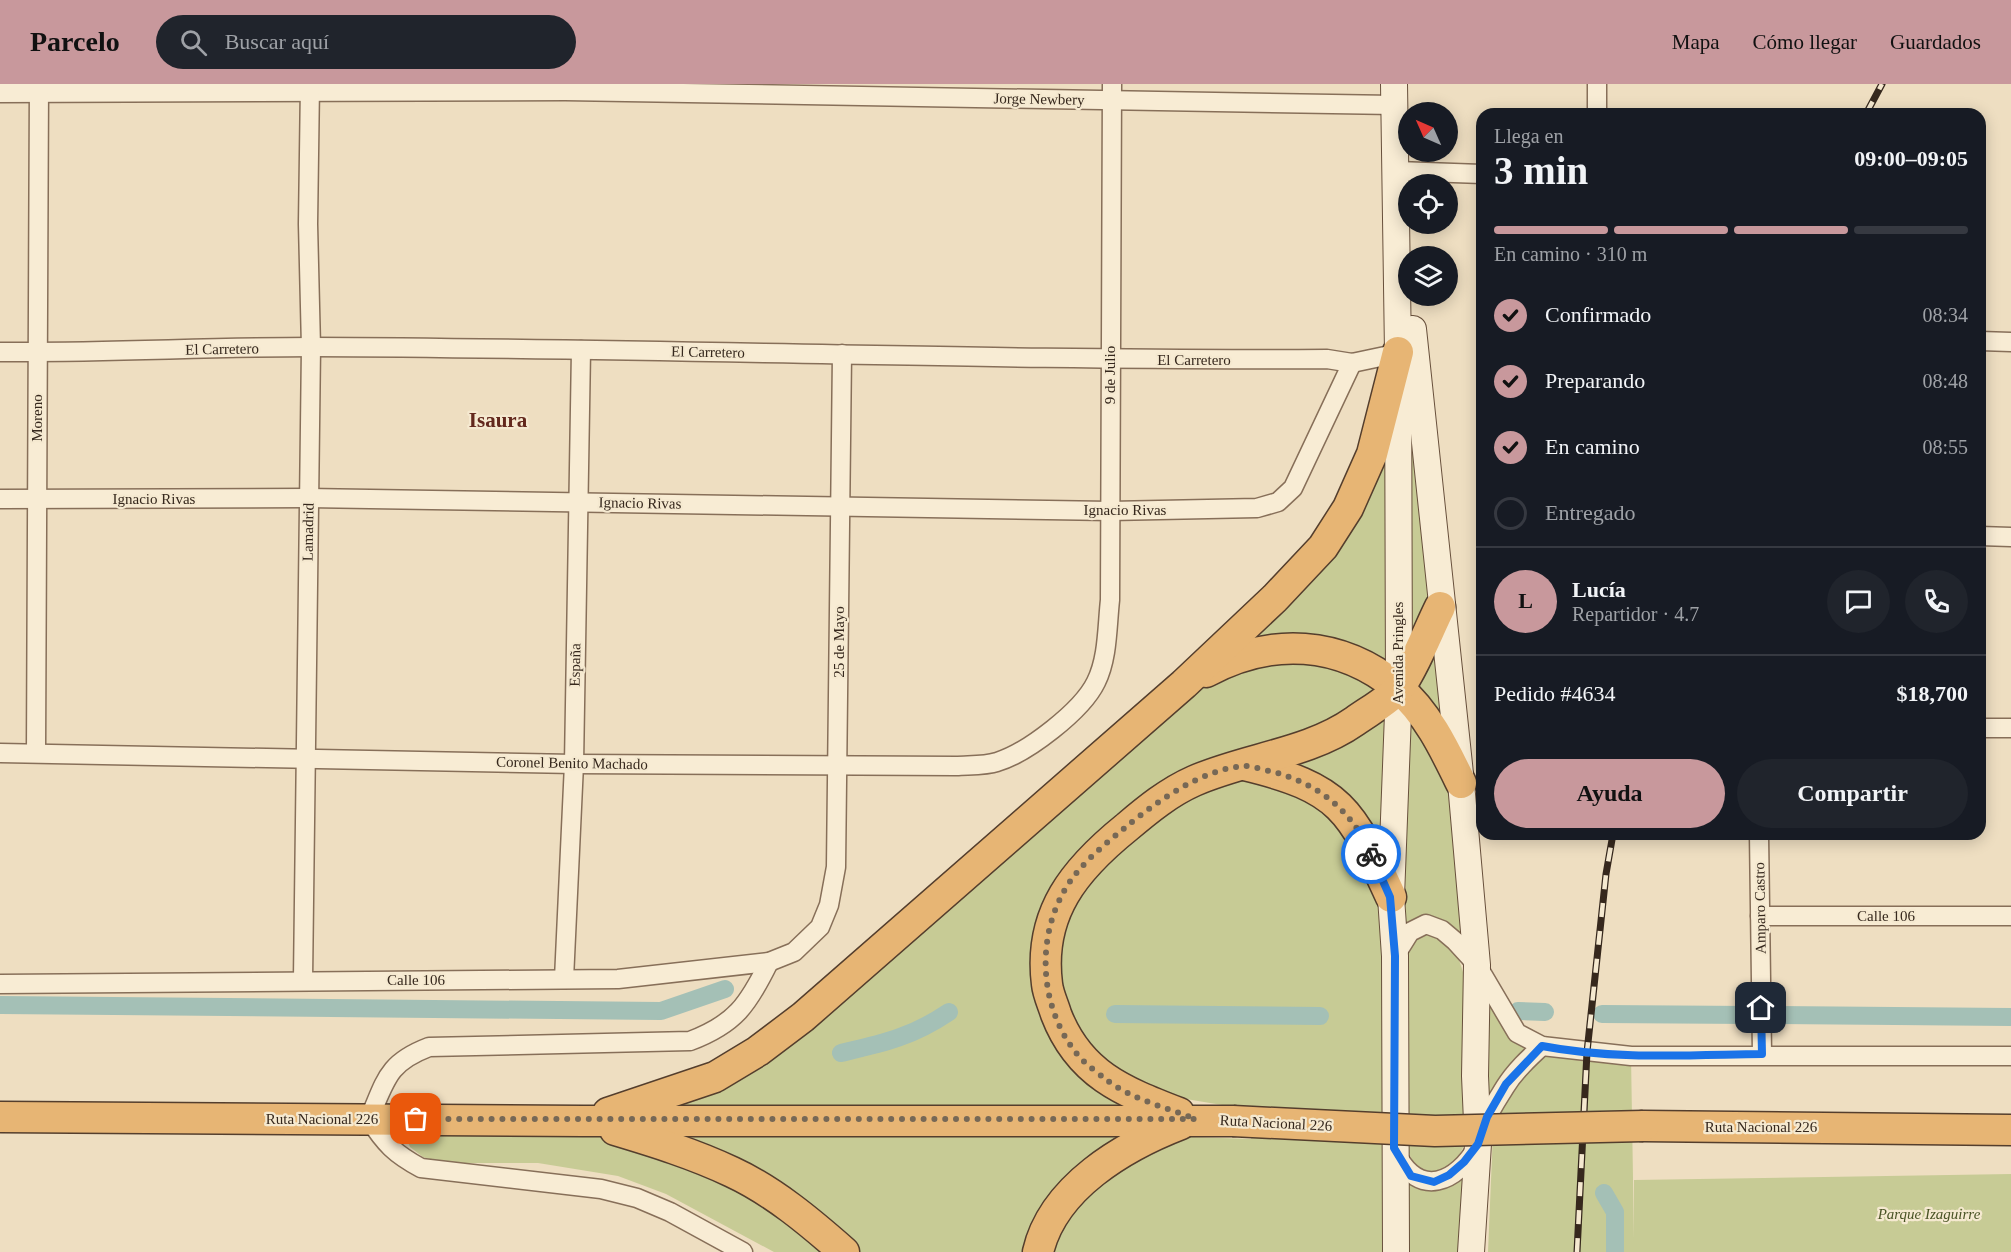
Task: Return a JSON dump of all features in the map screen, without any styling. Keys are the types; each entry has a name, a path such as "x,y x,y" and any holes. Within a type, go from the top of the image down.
{"highway":[{"path":"583,1121 715,1077 758,1051 803,1017 1184,684 1275,598 1323,547 1348,508 1372,454 1407,352"},
{"path":"1196,1119 1148,1101 1110,1082 1077,1054 1061,1026 1048,991 1044,961 1050,927 1062,894 1099,850 1173,792 1195,780 1323,739 1353,722 1398,688 1440,607"},
{"path":"1184,684 1224,663 1260,651 1309,648 1343,655 1398,688 1441,742 1461,783"},
{"path":"1244,765 1285,775 1319,790 1343,809 1362,834 1390,897"},
{"name":"Ruta Nacional 226","path":"0,1117 583,1121 1196,1119 1435,1131 1643,1126 2011,1130"},
{"path":"1038,1252 1042,1235 1054,1213 1088,1176 1147,1137 1196,1119"},
{"path":"583,1121 671,1146 733,1172 781,1201 844,1252"}],"main road":[{"path":"1394,94 1397,171 1404,246"},
{"name":"Avenida Pringles","path":"1397,171 1407,352 1461,783 1477,965 1475,1076 1478,1144 1471,1252"},
{"name":"Avenida Pringles","path":"1396,1252 1395,956 1390,897 1409,306"}],"street":[{"path":"1597,84 1597,108"},
{"name":"Jorge Newbery","path":"0,93 39,89 310,87 1394,94"},
{"name":"Lamadrid","path":"303,980 304,757 311,347 308,224 310,87"},
{"name":"Moreno","path":"36,752 39,89"},
{"name":"9 de Julio","path":"1102,666 1110,600 1112,92"},
{"path":"1397,171 1476,174"},
{"path":"1986,341 2011,342"},
{"name":"El Carretero","path":"0,352 311,347 842,354 1110,361 1327,359 1352,363 1407,352"},
{"name":"España","path":"564,979 574,764 581,350"},
{"name":"25 de Mayo","path":"820,927 829,905 836,867 842,354"},
{"name":"Ignacio Rivas","path":"0,499 308,498 1110,511 1257,508 1278,502 1293,488 1352,363"},
{"path":"1986,536 2011,537"},
{"name":"Coronel Benito Machado","path":"0,753 304,757 574,764 956,766 995,763 1019,753 1083,703 1102,666"},
{"path":"1986,728 2011,728"},
{"name":"Amparo Castro","path":"1759,840 1762,1054"},
{"name":"Calle 106","path":"1760,916 2011,916"},
{"path":"1395,956 1410,932 1426,924 1442,930 1477,965 1517,1033 1542,1046 1567,1051 1631,1056 1762,1054 2011,1056"},
{"name":"Calle 106","path":"0,984 618,979 769,962 794,952 820,927"},
{"path":"743,1252 670,1212 637,1197 600,1189 421,1168 396,1154 381,1139 369,1119 391,1071 405,1056 429,1047 690,1041 712,1033 731,1021 749,1002 769,962"},
{"path":"1394,1148 1411,1176 1434,1182 1457,1169 1478,1144 1487,1117 1506,1084 1542,1046"}],"green space":[{"path":"1410,365 1430,580 1423,627 1407,655"},
{"path":"1386,427 1391,677 1348,648 1221,658 1303,578"},
{"path":"1438,628 1449,745 1406,688"},
{"path":"1306,652 1385,687 1372,701 1112,829 1037,986 1148,1111 634,1113 701,1093 1200,681"},
{"path":"1391,702 1386,870 1273,764"},
{"path":"1406,708 1450,788 1462,934 1444,922 1405,926"},
{"path":"1242,774 1331,806 1382,910 1387,990 1385,1252 1047,1252 1066,1207 1162,1136 1251,1139 1252,1110 1150,1093 1079,1046 1052,985 1072,890 1149,818"},
{"path":"1419,934 1435,934 1456,951 1465,978 1465,1143 1454,1161 1426,1176 1413,1163 1407,1148 1405,953"},
{"path":"1485,990 1513,1040 1527,1049 1487,1098"},
{"name":"Parque Izaguirre","path":"1545,1052 1631,1056 1634,1239 1634,1180 2011,1174 2011,1252 1488,1252 1493,1132 1506,1093"},
{"path":"1147,1128 1031,1252 855,1252 644,1132"},
{"path":"565,1129 655,1149 702,1165 836,1252 774,1252 666,1194 618,1176 538,1163 442,1163 423,1157 410,1147 405,1135"},
{"path":"1466,1172 1462,1252 1405,1252 1405,1177"}],"waterway":[{"path":"0,1005 661,1011 725,989"},
{"path":"1518,1011 1545,1012"},
{"path":"841,1053 910,1033 949,1012"},
{"path":"1115,1014 1320,1016"},
{"path":"1602,1014 1749,1015"},
{"path":"1778,1015 2011,1017"},
{"path":"1604,1193 1615,1212 1615,1252"}],"railway":[{"path":"1869,108 1882,84"},
{"path":"1577,1252 1587,1052 1606,874 1612,840"}],"way so far":[{"path":"416,1119 583,1121 1196,1119 1148,1101 1110,1082 1077,1054 1061,1026 1048,991 1044,961 1050,927 1062,894 1099,850 1143,813 1195,780 1244,765 1285,775 1319,790 1343,809 1362,834 1371,854"}],"district":[{"name":"Isaura","path":"498,420"}],"route":[{"path":"1371,854 1390,897 1395,956 1394,1148 1402,1165 1411,1176 1423,1181 1434,1182 1449,1175 1464,1162 1478,1144 1487,1117 1506,1084 1542,1046 1567,1051 1631,1056 1762,1054 1761,1008"}]}
